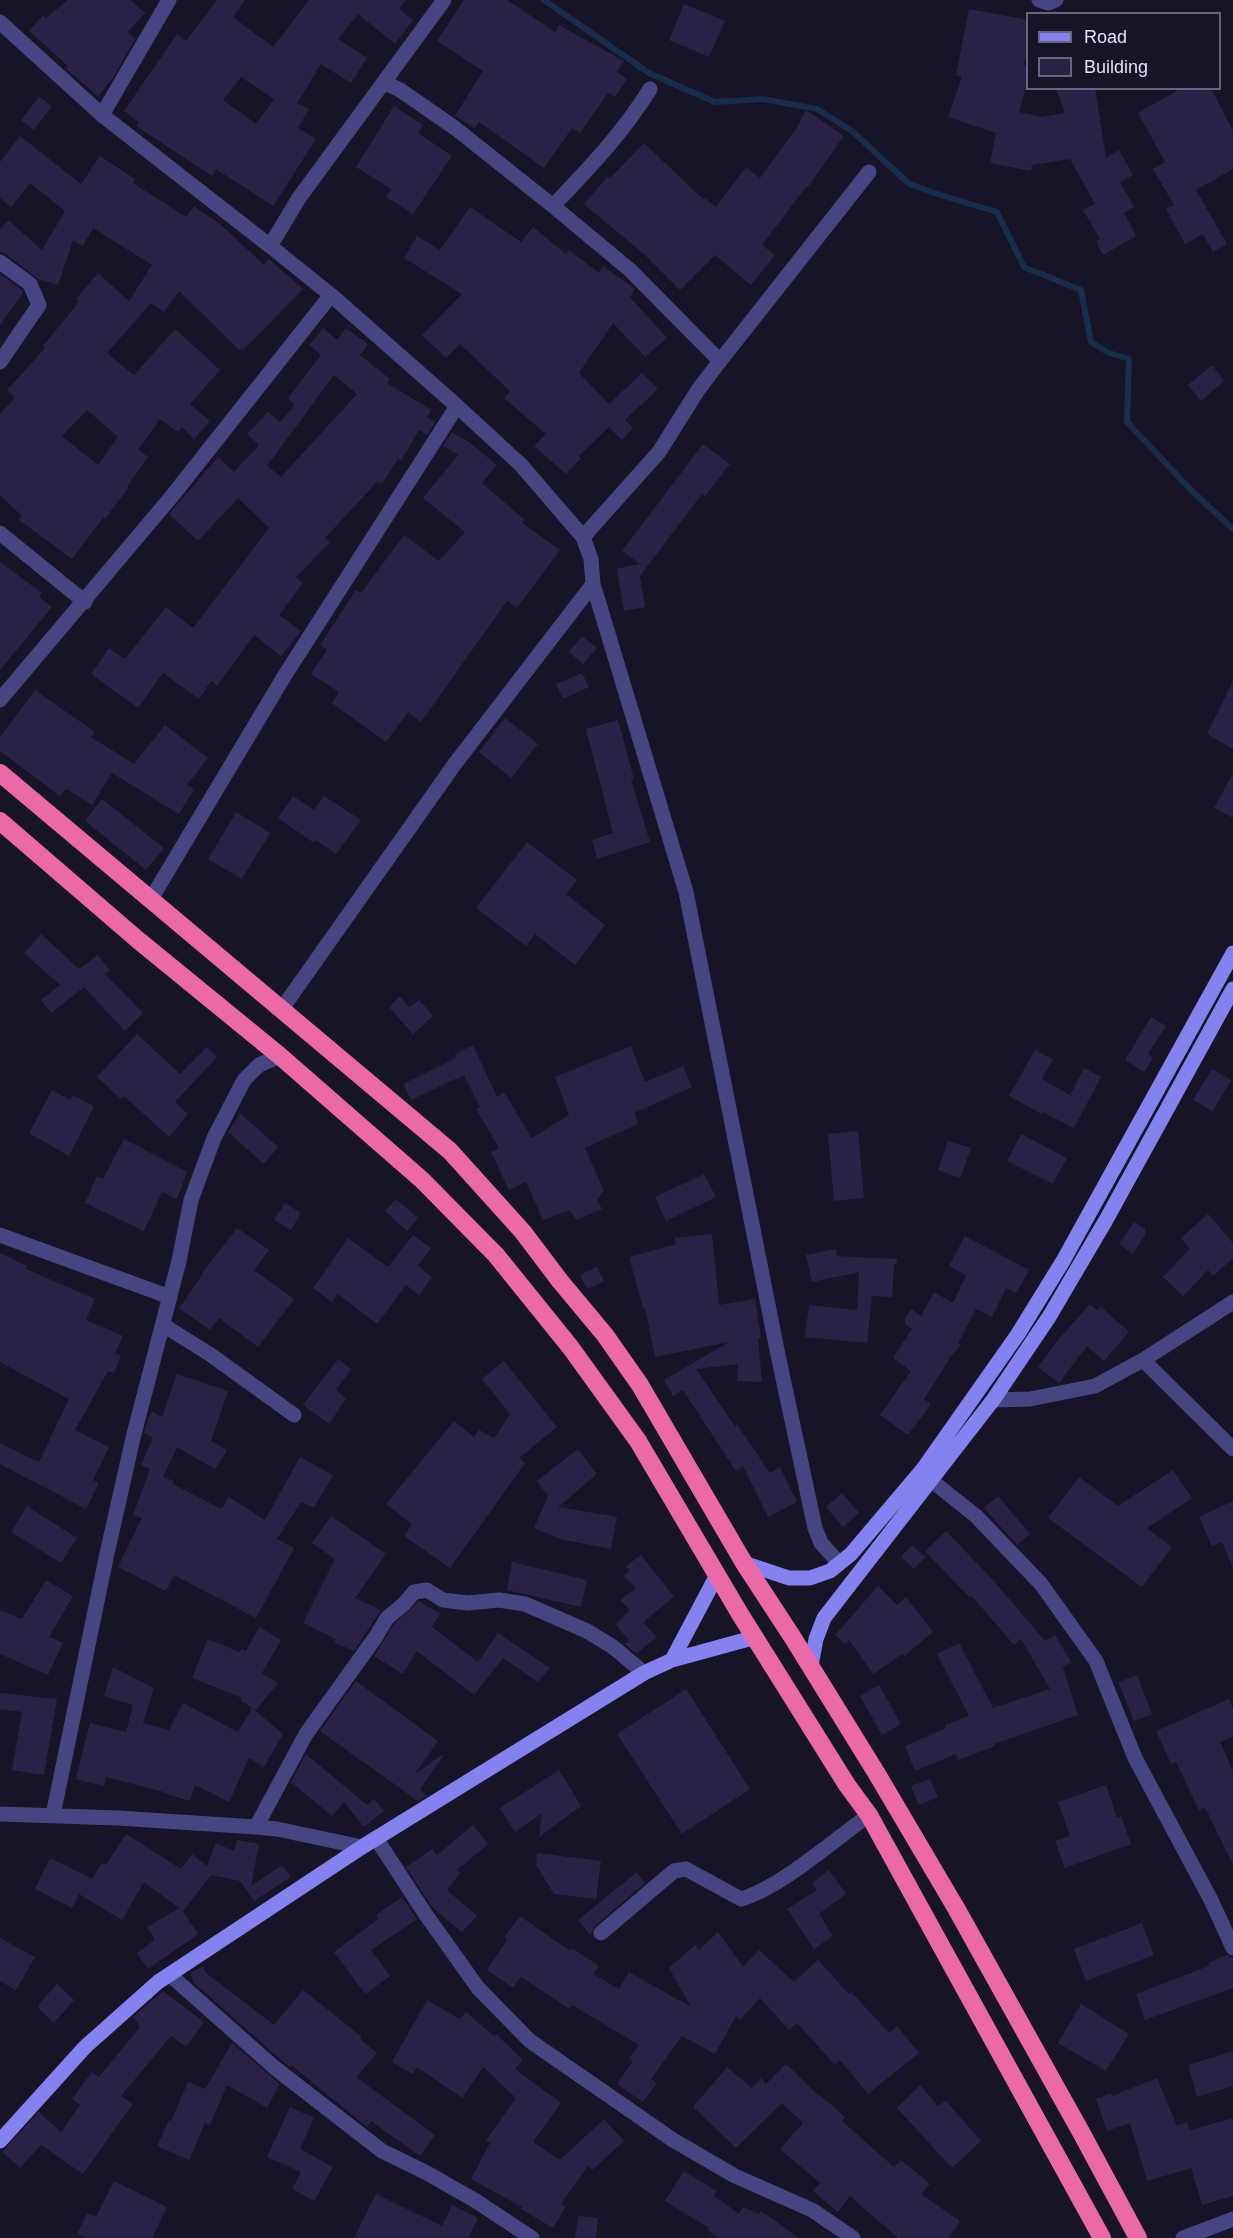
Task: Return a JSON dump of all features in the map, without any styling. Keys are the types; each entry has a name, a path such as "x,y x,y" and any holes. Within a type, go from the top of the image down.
{"highway":[{"path":"0,774 450,1151 522,1232 605,1335 640,1385 744,1563 811,1666 956,1908 1137,2238"},
{"path":"0,821 147,948 280,1056 422,1180 496,1255 571,1348 638,1441 717,1575 847,1785 869,1815 1102,2238"}],"street":[{"path":"102,115 169,0"},
{"path":"270,246 299,198 444,0"},
{"path":"1039,0 1048,3 1056,0"},
{"path":"0,22 102,115 332,295 521,465 584,537 591,559 593,584 686,892 815,1528 821,1543 839,1563"},
{"path":"384,82 400,90 455,128 553,206 630,270 720,361"},
{"path":"553,206 596,162 633,116 650,89"},
{"path":"584,537 659,452 698,390 869,172"},
{"path":"0,262 30,284 39,305 0,362"},
{"path":"0,700 85,602 172,496 332,295"},
{"path":"151,899 285,675 457,406"},
{"path":"0,533 85,602"},
{"path":"281,1010 454,765 593,584"},
{"path":"744,1563 789,1578 810,1578 830,1571 851,1554 923,1469 1018,1334 1063,1261 1233,953"},
{"path":"811,1666 816,1639 824,1618 993,1400 1049,1317 1100,1230 1233,989"},
{"path":"53,1815 108,1547 133,1438 170,1297 191,1200 214,1138 244,1080 259,1065 280,1056"},
{"path":"0,1235 170,1297"},
{"path":"993,1400 1030,1399 1095,1386 1143,1360 1233,1302"},
{"path":"163,1325 211,1354 294,1415"},
{"path":"1143,1360 1233,1449"},
{"path":"932,1481 976,1515 1041,1584 1095,1661 1135,1758 1195,1869 1233,1948"},
{"path":"672,1659 717,1575"},
{"path":"255,1827 306,1734 387,1618 414,1592 427,1590 442,1600 467,1603 499,1600 525,1604 587,1631 613,1647 644,1673"},
{"path":"0,2141 85,2048 158,1982 376,1838 644,1673 672,1659 756,1637"},
{"path":"0,1814 53,1815 277,1829 362,1847"},
{"path":"601,1933 674,1871 686,1869 741,1899 756,1895 779,1881 869,1815"},
{"path":"376,1838 424,1912 478,1988 530,2041 673,2140 735,2176 812,2210 853,2238"},
{"path":"170,1976 275,2068 382,2151 476,2201 532,2238"},
{"path":"1184,2238 1233,2219"}],"building":[{"path":"68,0 131,0 145,13 128,32 135,39 112,79 98,96 66,69 68,66 29,31 43,15 46,18"},
{"path":"217,0 245,0 233,17 273,47 309,0 406,0 399,9 413,20 395,44 358,14 338,39 367,58 351,83 321,64 297,103 309,109 298,128 316,139 273,206 216,169 212,176 136,126 139,122 124,111 177,34 186,41","holes":["241,77 274,99 256,124 223,100"]},
{"path":"464,0 507,0 555,32 559,25 624,61 617,72 627,79 615,97 608,93 580,133 572,128 544,168 479,122 475,128 455,116 483,71 437,41"},
{"path":"684,4 725,21 709,57 669,40"},
{"path":"969,9 1026,20 1024,65 1026,66 1026,87 1019,112 1041,117 1065,113 1057,90 1095,90 1106,158 1119,150 1133,175 1120,182 1134,207 1124,213 1136,236 1103,255 1096,241 1100,239 1083,210 1095,204 1070,159 1032,165 1031,171 990,163 996,133 948,117 962,77 956,75"},
{"path":"1178,90 1212,90 1233,131 1233,169 1196,190 1227,244 1213,252 1203,234 1185,244 1166,209 1174,205 1153,169 1165,162 1138,113"},
{"path":"39,97 52,106 34,130 21,120"},
{"path":"394,106 423,125 418,133 452,156 413,214 386,197 391,189 356,167"},
{"path":"806,110 844,136 762,245 775,255 751,285 715,255 680,290 646,256 584,204 608,176 610,178 644,143 704,200 705,198 716,207 746,167 760,178 796,129"},
{"path":"20,136 81,184 100,156 135,179 133,183 186,217 194,206 220,224 264,265 269,259 303,289 244,349 238,349 179,291 164,312 151,303 107,353 134,375 175,329 220,370 190,404 210,421 194,439 182,427 178,432 160,419 138,450 148,457 105,519 103,518 72,559 19,520 22,516 0,495 0,414 15,398 7,390 45,348 43,346 79,302 76,299 98,273 129,301 152,265 93,228 83,246 73,240 58,285 38,279 6,254 0,252 0,229 8,220 42,250 65,211 30,183 11,207 0,198 0,162","holes":["87,410 118,437 98,465 62,436"]},
{"path":"470,207 521,242 533,227 566,254 569,250 599,273 603,266 635,289 630,297 667,338 645,357 613,323 579,373 609,404 642,373 658,389 625,420 633,428 622,440 609,427 579,456 581,458 566,474 534,446 546,434 504,398 510,391 460,344 446,358 422,335 462,294 404,258 417,236 440,250"},
{"path":"0,274 23,293 0,325"},
{"path":"323,328 337,340 346,328 368,344 360,355 390,379 387,383 431,410 427,417 435,422 427,435 419,430 401,461 398,459 382,484 377,482 325,538 330,542 296,577 303,583 279,615 301,631 281,656 254,635 217,686 211,681 199,699 163,673 138,708 91,674 109,648 125,659 166,607 193,628 269,528 238,498 198,541 169,514 218,457 234,472 259,445 247,434 268,412 280,422 295,405 288,398 321,355 309,345","holes":["334,375 357,394 281,477 267,466"]},
{"path":"1212,365 1224,381 1201,401 1188,385"},
{"path":"452,432 469,442 497,465 482,483 525,520 522,523 560,550 517,608 507,601 421,722 408,712 386,742 332,703 339,692 311,674 327,650 320,645 356,590 361,593 404,535 439,561 465,532 423,498 458,455 443,446"},
{"path":"703,444 730,464 705,496 702,494 640,576 645,607 624,611 617,569 640,564 622,551"},
{"path":"0,562 42,593 39,597 52,607 0,670"},
{"path":"582,636 597,648 583,664 569,652"},
{"path":"582,673 589,687 563,699 556,684"},
{"path":"1233,681 1233,749 1207,734"},
{"path":"35,690 95,732 91,737 134,764 165,725 208,758 187,785 194,789 179,814 112,773 92,805 66,789 60,796 0,751 0,737"},
{"path":"505,718 538,744 511,778 479,752"},
{"path":"618,720 634,779 631,780 650,842 597,859 592,840 613,833 586,729"},
{"path":"1233,773 1233,818 1214,808"},
{"path":"293,796 314,810 324,796 361,820 336,854 316,840 314,843 278,818"},
{"path":"102,799 164,848 146,870 85,821"},
{"path":"236,812 270,833 242,879 208,859"},
{"path":"527,842 577,880 566,894 605,925 575,965 535,934 526,946 476,908"},
{"path":"41,934 79,969 98,955 110,971 105,974 143,1013 125,1031 84,987 51,1013 41,1000 60,985 24,953"},
{"path":"400,996 409,1007 419,1000 433,1016 413,1034 389,1007"},
{"path":"1151,1017 1166,1026 1148,1054 1153,1058 1144,1072 1125,1060"},
{"path":"137,1034 180,1074 207,1047 217,1057 175,1102 188,1114 169,1137 124,1096 121,1099 97,1077"},
{"path":"473,1045 497,1097 504,1092 532,1138 569,1115 555,1077 631,1046 645,1082 683,1066 692,1087 634,1113 638,1124 585,1148 604,1191 597,1200 602,1209 576,1220 570,1210 543,1220 526,1182 509,1190 491,1152 499,1148 476,1109 480,1107 464,1075 411,1100 403,1084 456,1058 455,1054"},
{"path":"1035,1050 1053,1059 1042,1079 1070,1095 1084,1068 1101,1077 1074,1128 1009,1096"},
{"path":"1212,1069 1231,1080 1213,1111 1193,1100"},
{"path":"52,1090 70,1100 73,1095 94,1106 69,1156 29,1133"},
{"path":"240,1113 278,1147 264,1164 228,1132"},
{"path":"858,1131 864,1198 834,1201 828,1134"},
{"path":"1021,1134 1067,1158 1053,1184 1007,1161"},
{"path":"124,1139 187,1172 177,1199 162,1192 144,1231 85,1203 97,1176 103,1179"},
{"path":"948,1141 971,1148 960,1178 938,1170"},
{"path":"704,1174 716,1197 666,1221 655,1197"},
{"path":"396,1199 418,1218 407,1231 385,1211"},
{"path":"285,1203 301,1213 291,1230 274,1220"},
{"path":"1208,1214 1233,1243 1233,1258 1213,1276 1208,1270 1183,1296 1163,1277 1190,1249 1181,1238"},
{"path":"1134,1222 1145,1229 1145,1235 1133,1254 1119,1244"},
{"path":"237,1228 269,1250 254,1270 294,1299 258,1347 219,1318 210,1330 179,1308 202,1273"},
{"path":"712,1234 719,1305 755,1299 761,1338 758,1339 762,1382 737,1381 738,1364 696,1369 770,1473 780,1467 797,1502 768,1517 743,1466 736,1471 683,1390 673,1396 664,1380 729,1342 655,1357 645,1308 643,1308 629,1257 676,1244 674,1238"},
{"path":"413,1235 431,1248 418,1266 432,1277 419,1295 406,1285 377,1324 338,1294 332,1302 313,1288 348,1238 388,1267"},
{"path":"965,1236 1029,1270 1016,1293 1006,1288 992,1317 976,1309 958,1343 961,1345 951,1356 924,1399 931,1404 908,1435 880,1415 911,1371 893,1358 912,1329 905,1324 905,1318 911,1309 921,1316 934,1292 953,1303 966,1275 949,1266"},
{"path":"836,1249 837,1256 897,1259 897,1263 894,1264 892,1297 872,1296 867,1343 805,1337 809,1305 857,1310 859,1272 812,1282 806,1255"},
{"path":"0,1253 27,1266 26,1269 95,1299 86,1320 123,1336 115,1353 121,1355 114,1373 108,1371 75,1430 109,1447 93,1480 99,1483 86,1509 0,1464 0,1443 39,1462 69,1399 0,1362"},
{"path":"597,1267 604,1281 587,1289 580,1275"},
{"path":"1090,1304 1097,1310 1101,1307 1129,1332 1104,1361 1087,1346 1059,1383 1038,1367"},
{"path":"338,1359 351,1369 336,1390 346,1399 329,1424 303,1405"},
{"path":"504,1361 557,1427 519,1458 525,1463 450,1568 404,1536 412,1524 386,1504 454,1421 474,1437 479,1430 494,1438 510,1414 482,1379"},
{"path":"177,1374 228,1391 211,1441 227,1450 215,1469 177,1447 163,1477 174,1481 173,1484 221,1509 229,1497 265,1520 300,1457 333,1475 314,1508 301,1502 277,1539 294,1548 256,1618 174,1575 166,1591 118,1567 142,1518 133,1515 150,1469 141,1465 153,1438 144,1433 148,1418 152,1412 162,1417"},
{"path":"578,1449 597,1474 558,1507 617,1517 611,1549 560,1539 534,1528 548,1496 537,1481"},
{"path":"1173,1470 1192,1498 1147,1528 1172,1547 1142,1587 1048,1518 1079,1477 1118,1506"},
{"path":"842,1493 859,1513 843,1527 826,1507"},
{"path":"998,1496 1030,1534 1017,1545 984,1508"},
{"path":"1233,1501 1233,1568 1222,1542 1212,1546 1199,1517"},
{"path":"27,1506 77,1538 61,1563 11,1532"},
{"path":"331,1516 386,1554 355,1598 381,1610 354,1651 334,1642 336,1639 303,1623 335,1559 312,1543"},
{"path":"946,1531 993,1580 1045,1641 1055,1635 1071,1662 1063,1667 1078,1715 994,1744 995,1746 958,1760 956,1754 915,1771 905,1746 946,1728 945,1725 969,1716 937,1654 959,1643 993,1708 1050,1689 1021,1639 1014,1645 971,1595 969,1597 925,1551"},
{"path":"912,1545 925,1557 914,1569 901,1557"},
{"path":"641,1555 674,1597 643,1622 657,1637 636,1654 625,1644 629,1641 616,1624 630,1610 620,1600 636,1588 624,1576 630,1570 626,1566"},
{"path":"512,1562 587,1580 581,1607 507,1590"},
{"path":"46,1580 73,1596 49,1637 63,1643 48,1675 0,1654 0,1610 22,1619"},
{"path":"878,1586 897,1605 906,1597 933,1632 904,1656 902,1654 873,1674 849,1640 845,1644 835,1635"},
{"path":"419,1601 440,1614 432,1627 478,1662 498,1633 550,1668 538,1682 503,1658 474,1695 417,1651 403,1674 374,1656 394,1624"},
{"path":"259,1627 281,1640 262,1673 278,1683 256,1710 241,1701 242,1698 192,1678 208,1639 240,1652 241,1649 246,1651"},
{"path":"113,1667 154,1688 143,1723 169,1730 183,1703 238,1732 252,1708 283,1734 264,1767 249,1758 229,1802 195,1785 190,1801 106,1777 104,1786 76,1779 90,1723 126,1732 133,1705 104,1696"},
{"path":"1137,1675 1152,1714 1134,1721 1118,1682"},
{"path":"356,1681 438,1741 415,1774 443,1756 420,1789 427,1796 418,1801 320,1731"},
{"path":"879,1685 901,1724 882,1735 860,1696"},
{"path":"686,1689 750,1789 682,1834 617,1734"},
{"path":"0,1693 57,1699 44,1775 12,1770 22,1712 0,1709"},
{"path":"1229,1699 1233,1709 1233,1737 1220,1742 1233,1771 1233,1865 1205,1807 1199,1810 1176,1762 1171,1764 1156,1731"},
{"path":"306,1754 367,1805 374,1799 384,1811 364,1827 344,1802 332,1816 291,1782"},
{"path":"559,1770 581,1806 539,1837 542,1813 515,1832 500,1808"},
{"path":"930,1779 938,1797 919,1805 911,1786"},
{"path":"1106,1785 1117,1818 1121,1816 1131,1844 1065,1868 1055,1841 1070,1836 1058,1802"},
{"path":"473,1825 488,1844 457,1870 460,1873 447,1890 477,1916 462,1932 433,1908 406,1867 432,1849 437,1855"},
{"path":"126,1834 181,1869 192,1854 207,1866 216,1843 234,1851 237,1840 259,1844 251,1886 282,1865 291,1877 254,1901 240,1881 211,1875 182,1910 198,1934 148,1969 137,1953 155,1940 147,1927 179,1908 144,1882 122,1920 79,1894 72,1908 35,1889 50,1858 92,1879 102,1863 106,1865"},
{"path":"537,1853 601,1861 596,1899 554,1894 536,1865"},
{"path":"829,1870 846,1894 819,1914 833,1936 814,1949 787,1909 817,1890 812,1883"},
{"path":"637,1872 645,1883 595,1926 590,1935 578,1920"},
{"path":"402,1897 417,1919 371,1950 390,1976 365,1994 334,1952 378,1919 376,1915"},
{"path":"520,1916 570,1951 572,1948 599,1966 593,1974 619,1989 629,1972 691,2007 669,1968 695,1945 699,1950 718,1932 743,1967 759,1950 794,1982 818,1960 889,2033 897,2026 919,2053 868,2094 840,2060 835,2065 797,2023 789,2030 760,1998 740,2020 736,2016 715,2054 682,2036 651,2079 657,2083 643,2102 617,2084 633,2061 629,2058 639,2045 572,2005 570,2009 521,1977 513,1988 487,1970 507,1940 504,1938"},
{"path":"1142,1923 1154,1955 1086,1981 1074,1949"},
{"path":"0,1938 35,1957 16,1990 0,1981"},
{"path":"1227,1955 1233,1958 1233,1988 1145,2020 1136,1994 1209,1966 1208,1963"},
{"path":"203,1966 206,1973 274,2025 303,1990 362,2037 360,2039 377,2053 356,2077 435,2135 420,2156 371,2121 367,2127 291,2065 290,2067 281,2060 194,1983 190,1973"},
{"path":"57,1984 74,2000 54,2023 39,2009 39,2004"},
{"path":"163,1991 204,2022 186,2047 171,2036 121,2096 133,2104 83,2174 41,2145 20,2168 2,2152 39,2112 61,2132 80,2105 72,2099 92,2072 99,2077 140,2027 133,2017"},
{"path":"427,2000 460,2019 466,2012 494,2036 496,2034 523,2060 515,2069 561,2103 533,2142 560,2160 604,2119 624,2141 592,2170 588,2166 561,2204 566,2206 553,2228 521,2209 522,2207 471,2179 490,2143 486,2140 516,2098 483,2067 462,2098 417,2067 413,2074 392,2062"},
{"path":"1081,2004 1129,2034 1106,2071 1058,2043"},
{"path":"232,2043 280,2084 267,2108 227,2085 210,2125 205,2123 189,2160 157,2146 188,2082 205,2089"},
{"path":"1233,2051 1233,2086 1197,2097 1188,2065"},
{"path":"786,2064 845,2117 842,2121 894,2167 901,2160 930,2184 921,2194 960,2221 949,2238 898,2238 850,2196 838,2212 813,2191 820,2183 780,2149 803,2123 782,2103 736,2148 693,2107 727,2067 752,2088 761,2078 766,2084"},
{"path":"1157,2078 1177,2126 1187,2122 1190,2130 1233,2118 1233,2196 1202,2205 1191,2168 1147,2181 1130,2123 1107,2131 1096,2099 1111,2093 1112,2096"},
{"path":"920,2085 938,2106 946,2101 981,2141 952,2168 897,2108"},
{"path":"290,2107 314,2118 300,2149 333,2167 314,2201 292,2189 301,2172 267,2157"},
{"path":"684,2171 717,2191 714,2196 739,2214 743,2207 759,2214 761,2211 799,2238 719,2238 707,2230 709,2228 665,2201"},
{"path":"114,2181 167,2207 152,2238 85,2238 77,2234 87,2213 96,2217"},
{"path":"376,2194 442,2226 452,2205 478,2218 468,2238 354,2238"},
{"path":"578,2216 598,2218 596,2238 575,2238"}],"waterway":[{"path":"544,0 649,73 715,102 763,99 817,109 852,131 908,183 997,212 1024,267 1081,290 1091,342 1109,353 1129,359 1127,422 1190,489 1233,529"}]}
